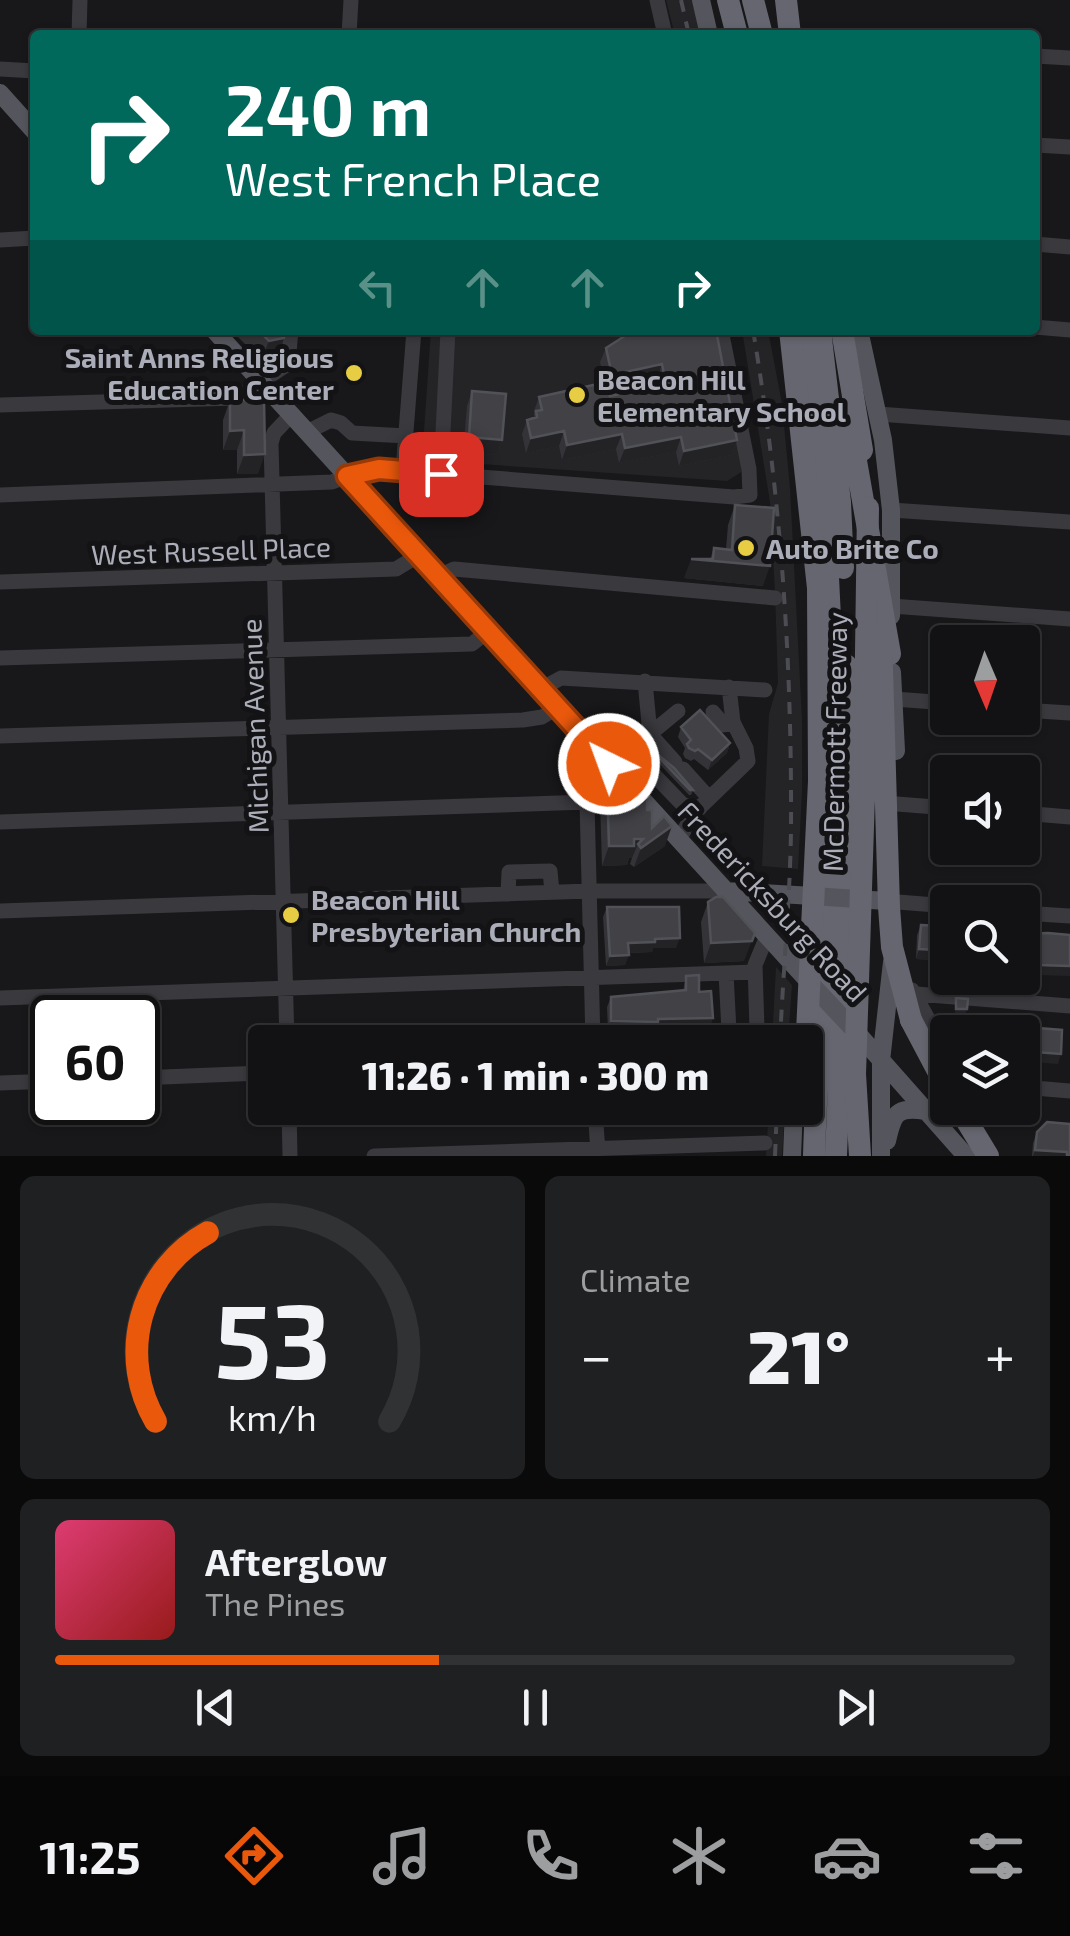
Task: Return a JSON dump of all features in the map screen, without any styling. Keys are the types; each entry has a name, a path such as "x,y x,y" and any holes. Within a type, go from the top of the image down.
{"highway":[{"path":"719,0 726,30"},
{"path":"728,0 736,30"},
{"path":"753,0 761,30"},
{"path":"766,0 772,30"},
{"path":"786,0 789,30"},
{"name":"McDermott Freeway","path":"791,335 818,607 819,781 807,1025"},
{"path":"803,335 816,425 831,613 832,684 830,844 814,1156"},
{"path":"821,335 840,502 851,795 836,1156"},
{"name":"McDermott Freeway","path":"843,335 879,509 864,796 856,1074 860,1156"},
{"path":"827,374 856,461 876,558 891,663"},
{"path":"809,896 816,425"},
{"path":"879,509 877,560 892,947 912,1020 930,1055"},
{"path":"802,1156 803,1125"},
{"path":"969,1125 988,1156"}],"main road":[{"path":"701,0 708,30"},
{"path":"793,0 799,30"},
{"path":"0,93 30,126"},
{"name":"Fredericksburg Road","path":"218,335 966,1156"},
{"path":"860,335 878,414 879,509 891,606 897,804 890,982 881,1061 882,1156"},
{"path":"726,891 892,902"},
{"path":"799,1025 809,896"},
{"path":"882,1156 898,1112 909,1108 926,1111"},
{"path":"792,1156 793,1125"}],"street":[{"path":"78,30 80,0"},
{"path":"349,30 351,0"},
{"path":"657,0 664,30"},
{"path":"1040,56 1070,58"},
{"path":"0,69 30,71"},
{"path":"1040,145 1070,147"},
{"path":"0,240 30,238"},
{"path":"1040,244 1070,246"},
{"path":"1040,327 1070,330"},
{"path":"0,405 236,398 288,364 290,335"},
{"path":"404,470 414,335"},
{"path":"441,474 448,335"},
{"path":"0,495 332,482 366,470 734,497 750,494 749,470 723,335"},
{"path":"878,414 1070,428"},
{"name":"Michigan Avenue","path":"287,1025 270,443 274,432 290,415"},
{"path":"307,432 331,420 352,432 406,436"},
{"path":"879,509 1070,522"},
{"name":"West Russell Place","path":"0,582 396,569 419,555"},
{"path":"438,576 454,568 775,598"},
{"path":"891,606 1070,619"},
{"path":"0,658 472,644 488,630"},
{"path":"541,689 561,678 765,690"},
{"path":"645,681 669,773 682,805 704,803"},
{"path":"679,840 704,803 748,761 733,722 729,687"},
{"path":"894,699 930,702"},
{"path":"0,736 523,720 542,717 558,707"},
{"path":"669,773 678,711"},
{"path":"713,712 724,725 733,722"},
{"path":"1040,712 1070,714"},
{"path":"592,1025 587,802 593,780 632,745 704,803"},
{"path":"0,822 587,802"},
{"path":"897,804 930,807"},
{"path":"1040,814 1070,817"},
{"path":"533,871 534,893"},
{"path":"508,894 509,872 550,871 552,892"},
{"path":"0,911 552,892 726,891"},
{"path":"892,902 930,905"},
{"path":"1040,914 1070,916"},
{"path":"726,973 729,1031 757,1030 755,972 767,936"},
{"path":"0,998 755,972"},
{"path":"890,982 906,985 916,994 930,1021"},
{"path":"916,994 1070,1006"},
{"path":"160,1077 248,1075"},
{"path":"0,1083 30,1082"},
{"path":"1040,1088 1070,1090"},
{"path":"289,1125 290,1156"},
{"path":"597,1125 598,1152"},
{"path":"374,1156 598,1152 765,1143"}],"shaded area":[{"path":"666,0 692,0 699,30 674,30"},
{"name":"Beacon Hill Elementary School","path":"431,335 716,335 743,471 727,481 422,460"},
{"path":"743,335 769,335 782,404 802,720 798,869 762,866 769,714 778,683 770,502"},
{"path":"776,967 792,985 789,1025 773,1025"},
{"path":"768,1125 784,1125 782,1156 766,1156"}],"building":[{"path":"263,335 284,335 284,338 269,341"},
{"path":"626,335 717,335 737,440 684,451 681,437 625,448 622,434 567,445 564,431 531,438 527,420 537,417 536,411 542,410 539,397 607,382 610,396 666,384 662,364 612,375 606,348"},
{"path":"472,391 506,394 502,440 469,437"},
{"path":"230,400 264,400 265,454 244,455 244,430 230,431"},
{"path":"735,505 774,508 770,566 691,559 713,559 714,548 732,550"},
{"path":"700,710 730,743 712,760 698,749 689,748 691,740 681,727"},
{"path":"651,749 674,768 693,790 690,790"},
{"path":"631,780 631,790 639,789 647,797 652,828 664,816 672,826 641,848 638,844 643,839 634,839 634,846 609,846 607,781"},
{"path":"723,897 755,933 752,941 711,943 708,902"},
{"path":"607,907 679,907 680,938 628,943 629,955 610,956"},
{"path":"921,925 930,926 930,950 919,949"},
{"path":"1040,933 1070,935 1070,966 1040,965"},
{"path":"699,975 699,992 711,991 713,1018 611,1021 611,997 686,990 686,976"},
{"path":"956,998 968,999 967,1009 956,1009"},
{"path":"1040,1028 1062,1030 1061,1054 1040,1052"},
{"path":"1047,1122 1070,1124 1070,1156 1067,1152 1035,1150 1037,1132"}],"railway":[{"path":"681,0 688,30"},
{"path":"754,335 778,517 789,704 790,857 781,1025"},
{"path":"775,1156 776,1125"}],"place":[{"name":"Saint Anns Religious Education Center","path":"354,373"},
{"name":"Beacon Hill Elementary School","path":"577,395"},
{"name":"Auto Brite Co","path":"746,548"},
{"name":"Beacon Hill Presbyterian Church","path":"291,915"}],"route":[{"path":"441,474 379,469 347,476 609,764"}]}
